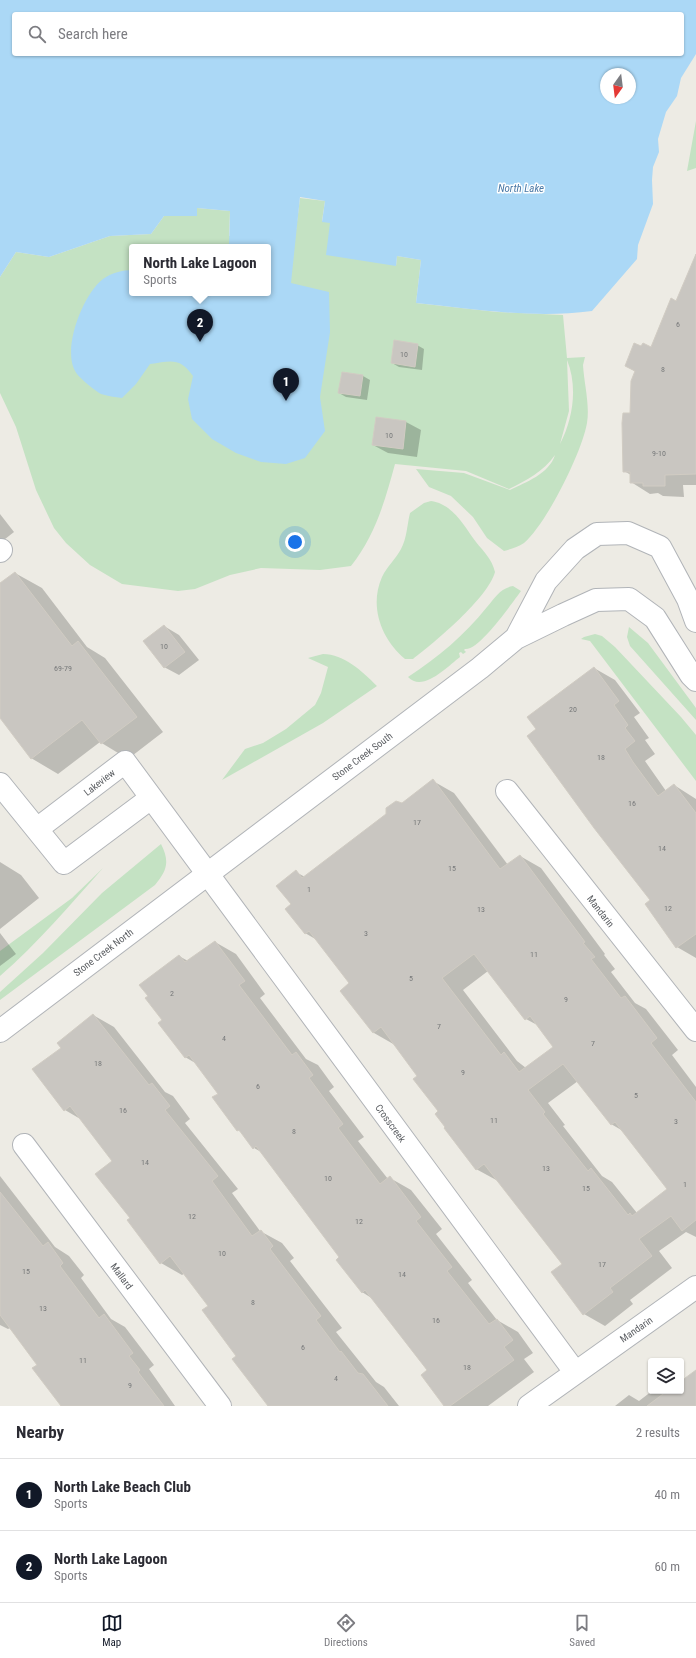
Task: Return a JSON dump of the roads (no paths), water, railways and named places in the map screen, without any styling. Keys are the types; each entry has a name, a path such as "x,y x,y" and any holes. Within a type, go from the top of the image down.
{"street":[{"name":"Stone Creek South","path":"516,638 546,581 575,549 597,534 628,533 660,546 688,599 696,620"},
{"name":"Stone Creek South","path":"207,874 480,668 516,638 596,600 629,599 655,618 691,675 696,680"},
{"name":"Lakeview","path":"37,829 125,762 207,874"},
{"path":"0,784 64,863 151,798"},
{"name":"Mandarin","path":"507,791 696,1030"},
{"name":"Stone Creek North","path":"0,1031 207,874"},
{"name":"Crosscreek","path":"207,874 575,1372"},
{"name":"Mallard","path":"24,1145 220,1406"},
{"name":"Mandarin","path":"575,1372 696,1287"},
{"path":"529,1406 575,1372"}],"water":[{"name":"North Lake","path":"0,0 696,0 696,54 681,78 677,96 666,112 658,139 659,152 653,167 652,180 653,204 638,245 637,259 592,311 526,314 416,303 421,260 397,256 396,266 326,255 330,223 322,222 325,201 300,197 291,283 329,292 330,332 320,397 325,431 305,458 286,464 261,462 236,453 212,439 192,419 188,399 193,376 184,366 179,363 169,361 150,364 136,384 122,398 101,394 98,392 77,374 72,364 72,338 76,324 88,297 95,286 103,279 121,271 129,270 129,296 271,296 271,244 229,244 230,211 197,208 197,216 164,216 151,234 110,236 49,257 16,252 0,277"}],"place":[{"name":"North Lake Lagoon","path":"200,342"},
{"name":"North Lake Beach Club","path":"286,401"}]}
